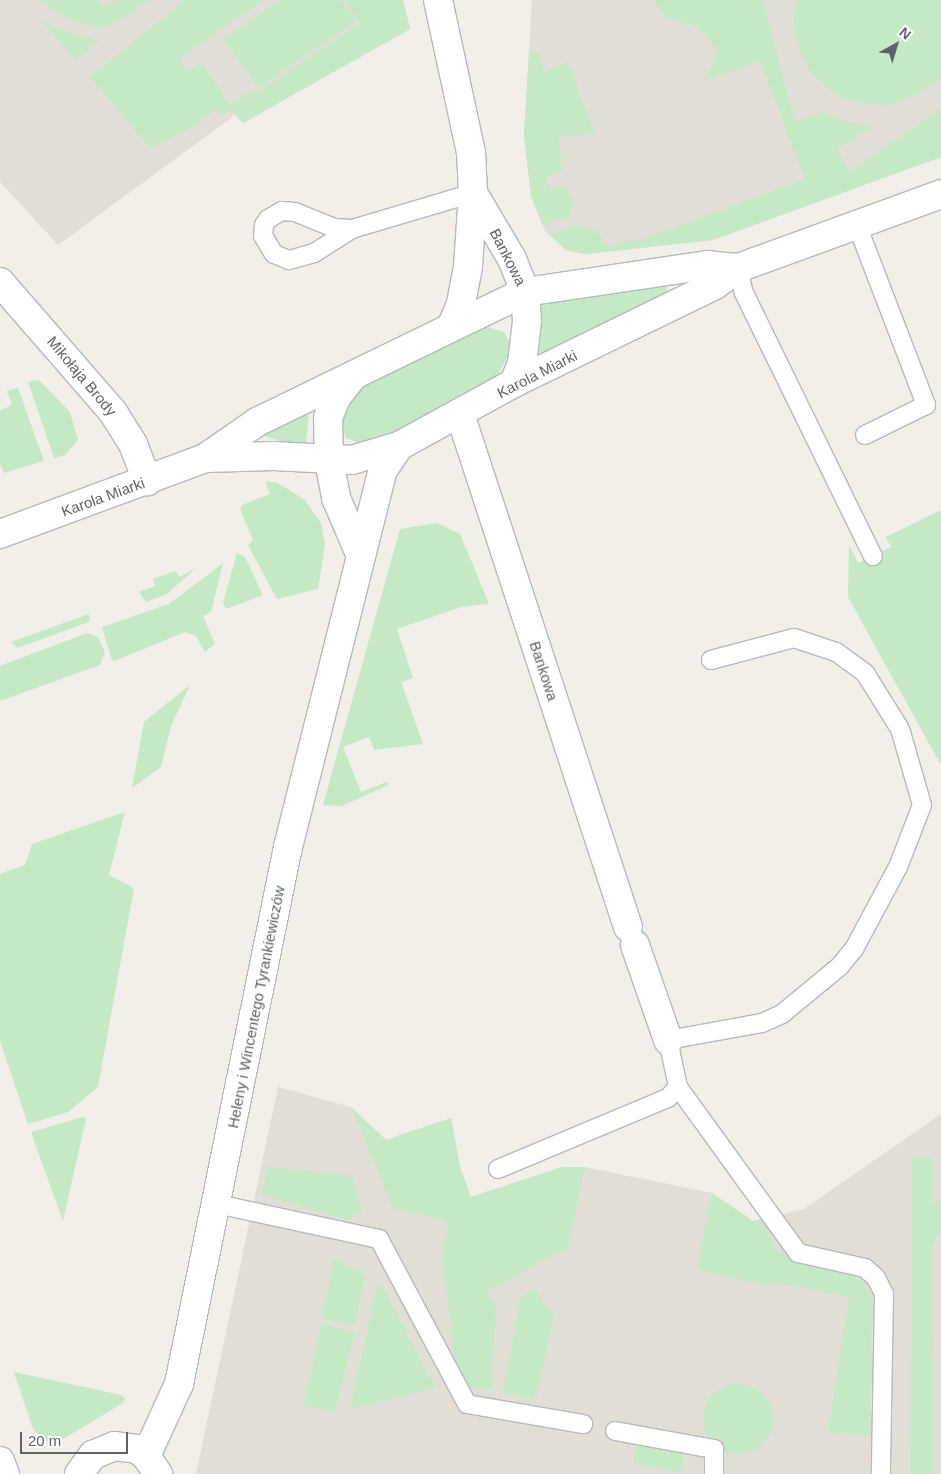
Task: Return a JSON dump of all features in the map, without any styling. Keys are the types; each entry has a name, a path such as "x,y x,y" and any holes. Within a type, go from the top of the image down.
{"street":[{"name":"Bankowa","path":"438,0 471,152 473,193 468,267 460,304 451,327"},
{"name":"Bankowa","path":"473,193 512,258 525,292 527,322 523,355 514,384"},
{"name":"Karola Miarki","path":"205,458 274,456 329,461 352,460 399,446 514,384 715,285 738,268 941,194"},
{"name":"Karola Miarki","path":"0,534 147,482 205,458 257,422 525,292 707,266 738,268"},
{"name":"Mikołaja Brody","path":"0,282 112,412 133,444 147,482"},
{"name":"Karola Miarki","path":"329,461 327,430 332,407 355,374"},
{"name":"Bankowa","path":"460,414 668,1040"},
{"name":"Heleny i Wincentego Tyrankiewiczów","path":"152,1465 176,1396 217,1204 288,847 383,470 399,446"},
{"path":"329,461 336,498 361,556"},
{"path":"79,1474 92,1455 114,1446 137,1449 152,1465"},
{"path":"0,1461 5,1474"}],"lane":[{"path":"352,229 473,193"},
{"path":"856,225 926,405 865,435"},
{"path":"738,268 744,293 873,556"},
{"path":"711,660 794,638 836,652 865,673 900,729 922,805 898,868 854,949 840,966 782,1014 762,1023 668,1040 678,1087 798,1253 865,1268 876,1278 884,1294 881,1474"},
{"path":"498,1169 668,1098 678,1087"},
{"path":"217,1204 379,1239 467,1404 583,1424"},
{"path":"615,1430 714,1449 714,1474"}],"shaded area":[{"path":"0,0 403,0 410,29 243,123 235,115 58,245 0,182"},
{"path":"532,0 941,0 941,157 713,240 586,254 566,250 545,231 531,196 524,135"},
{"path":"278,1087 351,1107 386,1140 451,1118 460,1167 471,1197 562,1167 585,1167 712,1193 753,1221 804,1209 941,1114 941,1474 196,1474"}],"green space":[{"path":"40,0 96,0 102,7 117,0 149,0 112,25 96,27 67,19"},
{"path":"185,0 264,0 179,58 188,72 202,63 230,105 254,89 257,93 360,23 345,0 403,0 410,29 243,123 231,109 223,115 215,109 186,131 150,148 90,77"},
{"path":"281,0 341,0 356,21 258,88 224,39"},
{"path":"654,0 763,0 795,122 824,112 846,122 873,127 836,149 850,172 941,109 941,157 713,240 586,254 566,250 549,234 578,225 595,230 610,248 631,239 639,241 805,179 760,61 701,82 712,67 716,51 712,42 697,26 665,17"},
{"path":"796,0 941,0 941,78 905,101 889,105 854,102 838,96 813,75 799,50 793,24"},
{"path":"41,19 59,30 99,41 75,60"},
{"path":"529,53 540,53 544,72 568,62 595,134 559,136 562,172 546,177 550,189 560,186 569,191 574,205 569,217 542,224 531,196 524,135"},
{"path":"664,284 668,291 664,294 544,353 539,352 541,301"},
{"path":"483,326 504,332 512,348 499,373 489,383 388,439 364,445 346,438 341,423 355,394 366,383"},
{"path":"39,380 70,412 78,440 65,455 54,458 28,382"},
{"path":"18,388 44,461 4,473 0,464 0,410 12,405 7,391"},
{"path":"306,413 309,417 306,442 302,445 292,445 259,434"},
{"path":"265,481 278,483 305,500 321,523 325,545 318,589 277,599 248,545 253,540 240,509 242,505 270,494"},
{"path":"941,510 941,765 848,597 849,545 858,563 891,547 886,537"},
{"path":"437,523 460,534 489,604 461,607 397,629 413,678 401,682 423,744 374,750 369,737 343,747 361,792 387,782 388,785 342,806 323,805 400,529"},
{"path":"237,553 245,557 263,595 226,609 223,603"},
{"path":"223,563 211,612 203,616 215,644 205,652 196,636 185,632 114,661 111,658 102,627 169,604"},
{"path":"195,569 167,594 146,602 139,592 155,586 153,579 176,571 179,577"},
{"path":"89,614 90,620 86,623 18,648 11,642"},
{"path":"87,633 98,637 105,653 100,665 0,701 0,666"},
{"path":"190,685 171,726 161,767 132,788 144,722"},
{"path":"125,812 109,875 134,888 98,1087 68,1112 28,1124 0,1041 0,874 25,865 32,844"},
{"path":"351,1107 386,1140 451,1118 460,1167 471,1197 562,1167 585,1167 568,1248 486,1291 496,1307 491,1391 458,1384 442,1256 448,1221 393,1208"},
{"path":"83,1117 86,1119 63,1221 31,1132"},
{"path":"912,1158 933,1158 933,1206 941,1197 941,1229 932,1248 933,1474 910,1474"},
{"path":"267,1167 352,1176 362,1211 347,1220 262,1195"},
{"path":"712,1193 753,1221 763,1219 775,1251 847,1272 862,1280 872,1299 870,1436 828,1432 849,1297 773,1282 771,1286 697,1270"},
{"path":"334,1258 365,1275 355,1325 322,1319"},
{"path":"382,1284 435,1388 350,1409 376,1290"},
{"path":"534,1287 554,1317 537,1395 532,1399 503,1392 520,1299"},
{"path":"321,1324 355,1332 335,1412 304,1406"},
{"path":"14,1372 121,1395 125,1398 123,1403 55,1444 44,1440 33,1429"},
{"path":"738,1384 751,1387 763,1394 770,1406 773,1419 770,1432 763,1444 751,1451 738,1454 725,1451 713,1444 706,1432 703,1419 706,1406 713,1394 725,1387"},
{"path":"614,1434 684,1451 682,1473 633,1463 636,1444 613,1440"}]}
